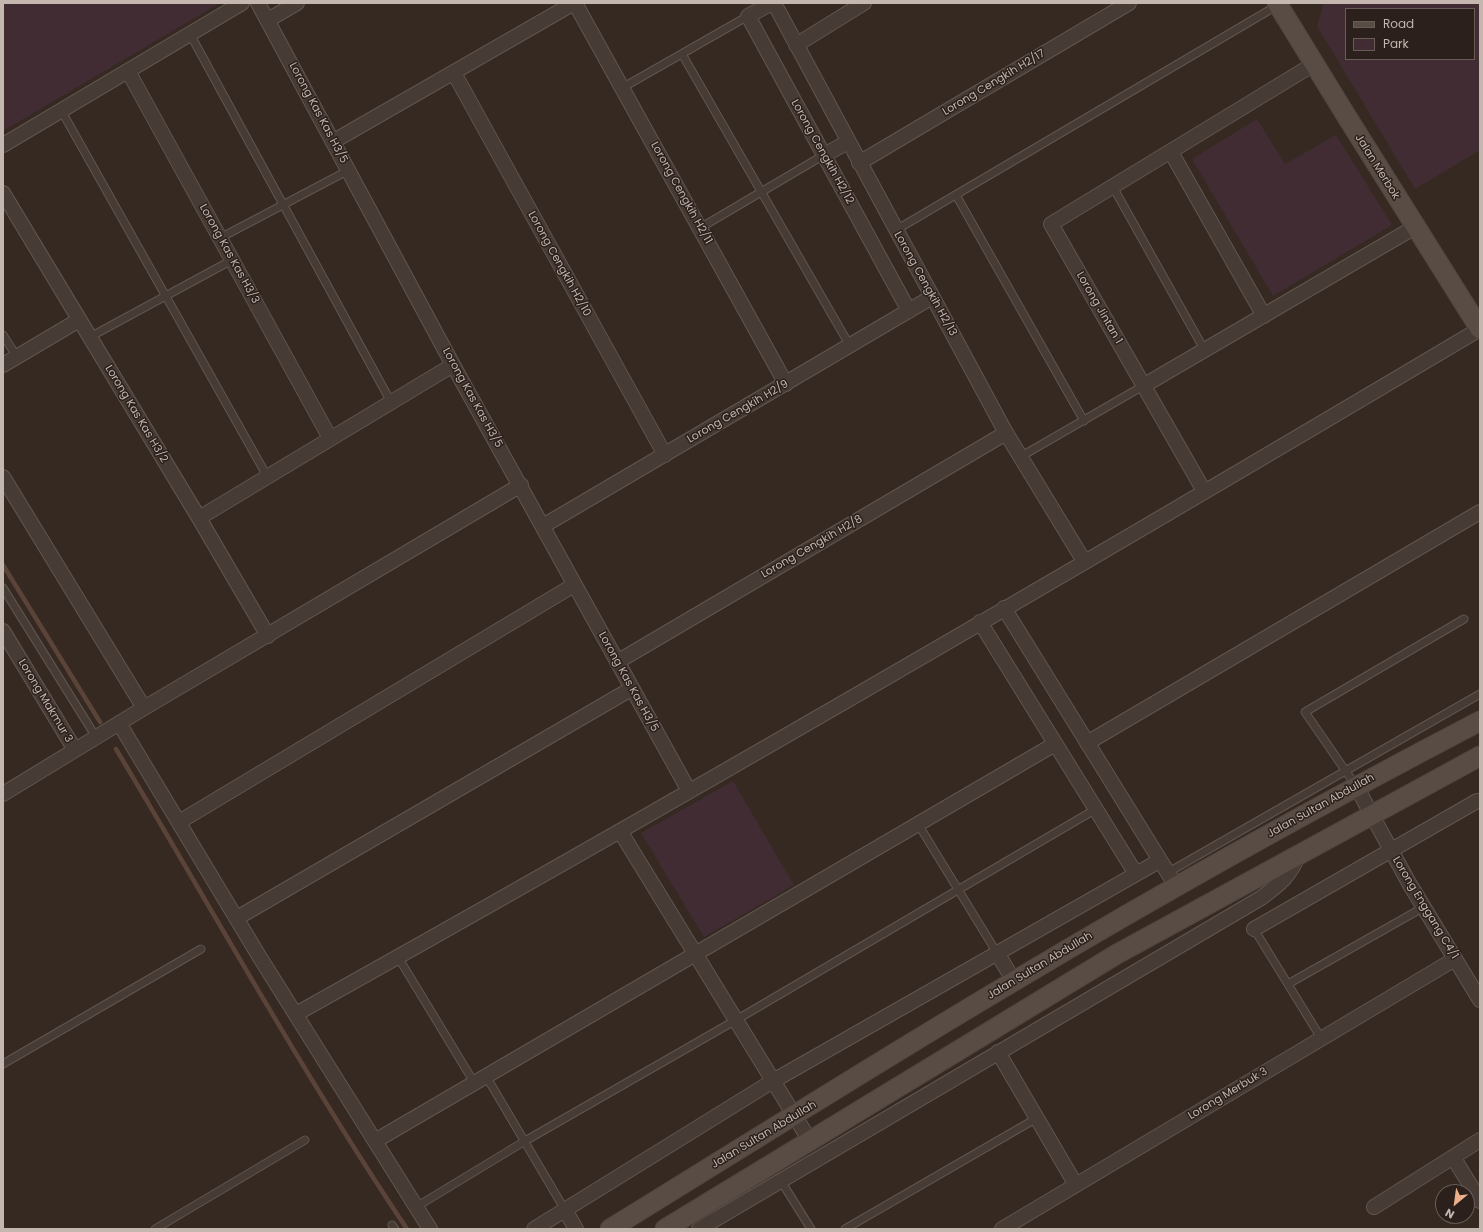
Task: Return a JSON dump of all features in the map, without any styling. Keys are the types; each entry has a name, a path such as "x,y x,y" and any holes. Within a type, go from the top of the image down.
{"main road":[{"name":"Jalan Merbok","path":"1279,4 1314,64 1480,329"},
{"name":"Jalan Sultan Abdullah","path":"610,1229 1014,981 1171,880 1356,786 1480,720"},
{"path":"665,1229 1117,954 1480,756"}],"street":[{"path":"3,145 242,3"},
{"name":"Lorong Kas Kas H3/5","path":"258,3 334,141 453,365 521,485 631,689 689,791"},
{"path":"268,20 297,3"},
{"path":"334,141 575,3"},
{"name":"Lorong Cengkih H2/11","path":"575,3 786,384"},
{"path":"748,16 773,3"},
{"name":"Lorong Cengkih H2/13","path":"773,3 1006,433 1084,561"},
{"path":"796,45 864,3"},
{"name":"Lorong Cengkih H2/17","path":"859,163 1129,3"},
{"name":"Lorong Cengkih H2/12","path":"748,16 909,311"},
{"name":"Lorong Jintan 1","path":"1143,386 1051,224 1314,64"},
{"name":"Lorong Kas Kas H3/3","path":"128,71 330,438"},
{"name":"Lorong Cengkih H2/10","path":"454,73 665,455"},
{"path":"824,155 848,142"},
{"path":"1171,152 1264,316"},
{"name":"Lorong Kas Kas H3/2","path":"3,193 199,518 268,636"},
{"path":"1204,491 1143,386 1415,227"},
{"name":"Lorong Cengkih H2/9","path":"543,526 932,298"},
{"path":"3,365 79,320"},
{"path":"296,1014 689,791 1480,329"},
{"path":"199,518 453,365"},
{"name":"Lorong Cengkih H2/8","path":"617,662 1006,433"},
{"path":"3,477 144,708"},
{"path":"3,794 144,708 521,485"},
{"path":"1087,743 1480,512"},
{"path":"179,822 574,585"},
{"path":"1004,608 1171,880"},
{"path":"980,622 1136,874"},
{"name":"Lorong Makmur 3","path":"3,631 75,750"},
{"path":"237,918 631,689"},
{"path":"119,723 296,1014 430,1229"},
{"path":"375,1141 696,955 1055,744"},
{"name":"Lorong Enggang C4/1","path":"1356,786 1424,907 1480,1000"},
{"path":"1254,929 1477,802"},
{"path":"620,830 810,1141"},
{"path":"699,1229 1261,898 1281,884 1293,868 1299,854"},
{"path":"534,1229 773,1081 1159,860"},
{"path":"996,953 1014,981"},
{"name":"Lorong Merbuk 3","path":"1002,1229 1455,959"},
{"path":"998,1052 1076,1184"},
{"path":"1374,1207 1480,1140"},
{"path":"1453,1157 1480,1201"},
{"path":"565,1210 576,1229"}],"lane":[{"path":"896,230 1279,4"},
{"path":"622,88 748,16"},
{"path":"190,34 391,402"},
{"path":"682,54 850,346"},
{"path":"61,110 268,476"},
{"path":"700,228 824,155"},
{"path":"220,238 349,170"},
{"path":"1113,187 1205,351"},
{"path":"956,195 1084,420"},
{"path":"90,337 232,260"},
{"path":"3,335 17,357"},
{"path":"1020,457 1143,386"},
{"path":"3,588 96,737"},
{"path":"1356,786 1305,712 1464,619"},
{"path":"1171,880 1345,770 1480,694"},
{"path":"416,1207 525,1141 736,1020 1096,809"},
{"path":"918,824 996,953"},
{"path":"1288,984 1424,907"},
{"path":"1254,929 1322,1038"},
{"path":"3,1064 201,949"},
{"path":"398,957 480,1080 525,1141 565,1210"},
{"path":"846,1229 1037,1118"},
{"path":"155,1229 304,1140"},
{"path":"781,1181 810,1229"}],"green space":[{"path":"3,3 220,3 3,131"},
{"path":"1324,3 1480,3 1480,150 1415,189 1317,26"},
{"path":"1257,119 1285,164 1336,135 1392,225 1273,296 1192,159"},
{"path":"733,781 794,885 704,937 641,833"}],"waterway":[{"path":"3,565 100,722"},
{"path":"116,749 258,991 331,1111 407,1229"}]}
